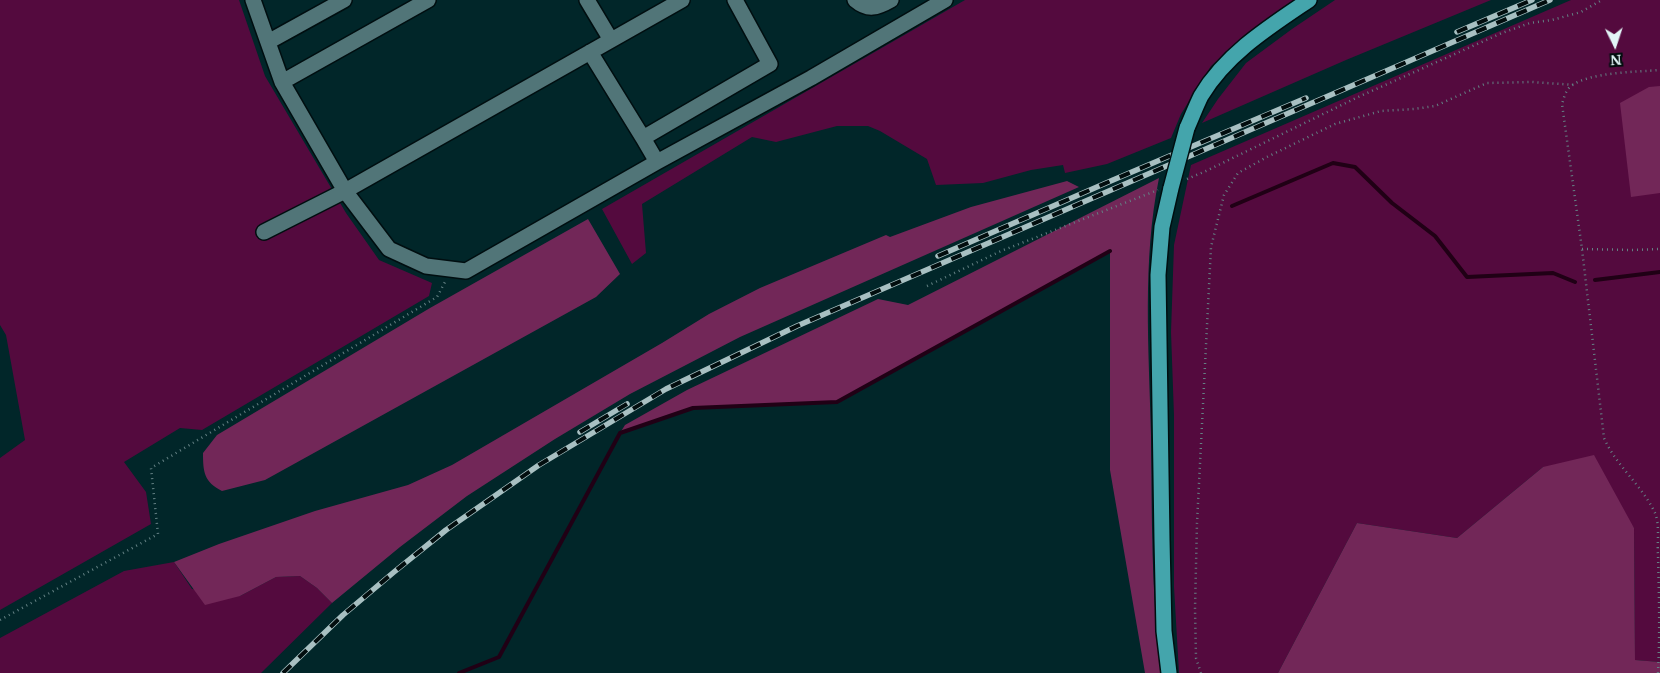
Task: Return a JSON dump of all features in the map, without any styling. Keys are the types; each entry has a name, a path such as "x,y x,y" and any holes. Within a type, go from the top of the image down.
{"main road":[{"path":"1169,673 1164,631 1162,540 1158,276 1162,227 1187,128 1201,97 1216,75 1231,58 1309,0"}],"street":[{"path":"253,0 282,82 345,191 389,249 426,266 466,272 656,162 811,78 945,0"},
{"path":"268,42 344,0"},
{"path":"282,82 428,0"},
{"path":"588,0 611,40"},
{"path":"264,232 345,191 682,0"},
{"path":"643,138 770,64 735,0"},
{"path":"855,0 866,7 872,8 882,6 891,0"},
{"path":"590,52 656,162"}],"path":[{"path":"926,286 1001,251 1206,171 1356,98 1502,33 1530,24 1581,12 1602,0"},
{"path":"1658,673 1660,636 1657,519 1648,500 1618,462 1604,438 1582,249 1562,104 1565,94 1571,86 1586,79 1613,73 1660,70"},
{"path":"1201,673 1196,658 1195,609 1202,412 1212,247 1224,195 1238,173 1335,124 1381,110 1435,106 1488,83 1575,85"},
{"path":"1582,249 1660,249"},
{"path":"0,620 158,534 151,468 437,297 452,270"}],"shaded area":[{"path":"0,0 239,0 265,76 346,213 379,260 432,283 429,296 202,430 180,428 124,462 146,492 151,524 0,610 0,458 25,440 6,335 0,325"},
{"path":"965,0 1295,0 1244,37 1211,66 1181,114 1171,138 1107,164 1065,173 1063,165 1031,170 983,183 936,185 927,159 868,126 837,126 776,142 752,137 642,204 646,253 632,264 602,209"},
{"path":"1335,0 1491,0 1346,60 1202,123 1246,63"},
{"path":"1571,0 1660,0 1660,662 1635,660 1634,528 1543,467 1457,538 1357,523 1278,673 1179,673 1174,587 1174,416 1171,332 1174,245 1191,165"},
{"path":"1660,86 1660,193 1631,197 1620,103 1649,87"},
{"path":"1159,178 1150,241 1148,338 1155,614 1161,673 1145,673 1110,470 1110,252 837,402 693,408 620,433 625,425 687,390 878,299 908,305"},
{"path":"1067,181 1079,187 740,337 630,394 555,439 467,496 400,547 332,603 317,588 300,576 276,577 240,596 205,605 174,562 219,544 315,511 408,485 452,465 709,314 760,288 886,235 890,237 971,207"},
{"path":"588,219 620,274 596,297 265,480 222,491 208,480 203,466 203,453 217,435 430,308"},
{"path":"1594,455 1634,528 1635,660 1660,662 1660,673 1278,673 1357,523 1457,538 1543,467"},
{"path":"174,562 192,589 240,596 276,577 300,576 317,588 332,603 261,673 0,673 0,638 124,571"}],"waterway":[{"path":"1232,206 1333,163 1355,167 1392,203 1435,236 1467,277 1553,273 1575,282"},
{"path":"459,673 499,657 620,433 693,408 837,402 1110,251"},
{"path":"1595,280 1660,272"}],"railway":[{"path":"1457,32 1532,0"},
{"path":"283,673 343,615 446,530 539,465 666,389 797,326 1550,0"},
{"path":"938,256 1306,98"},
{"path":"580,432 627,404"}]}
